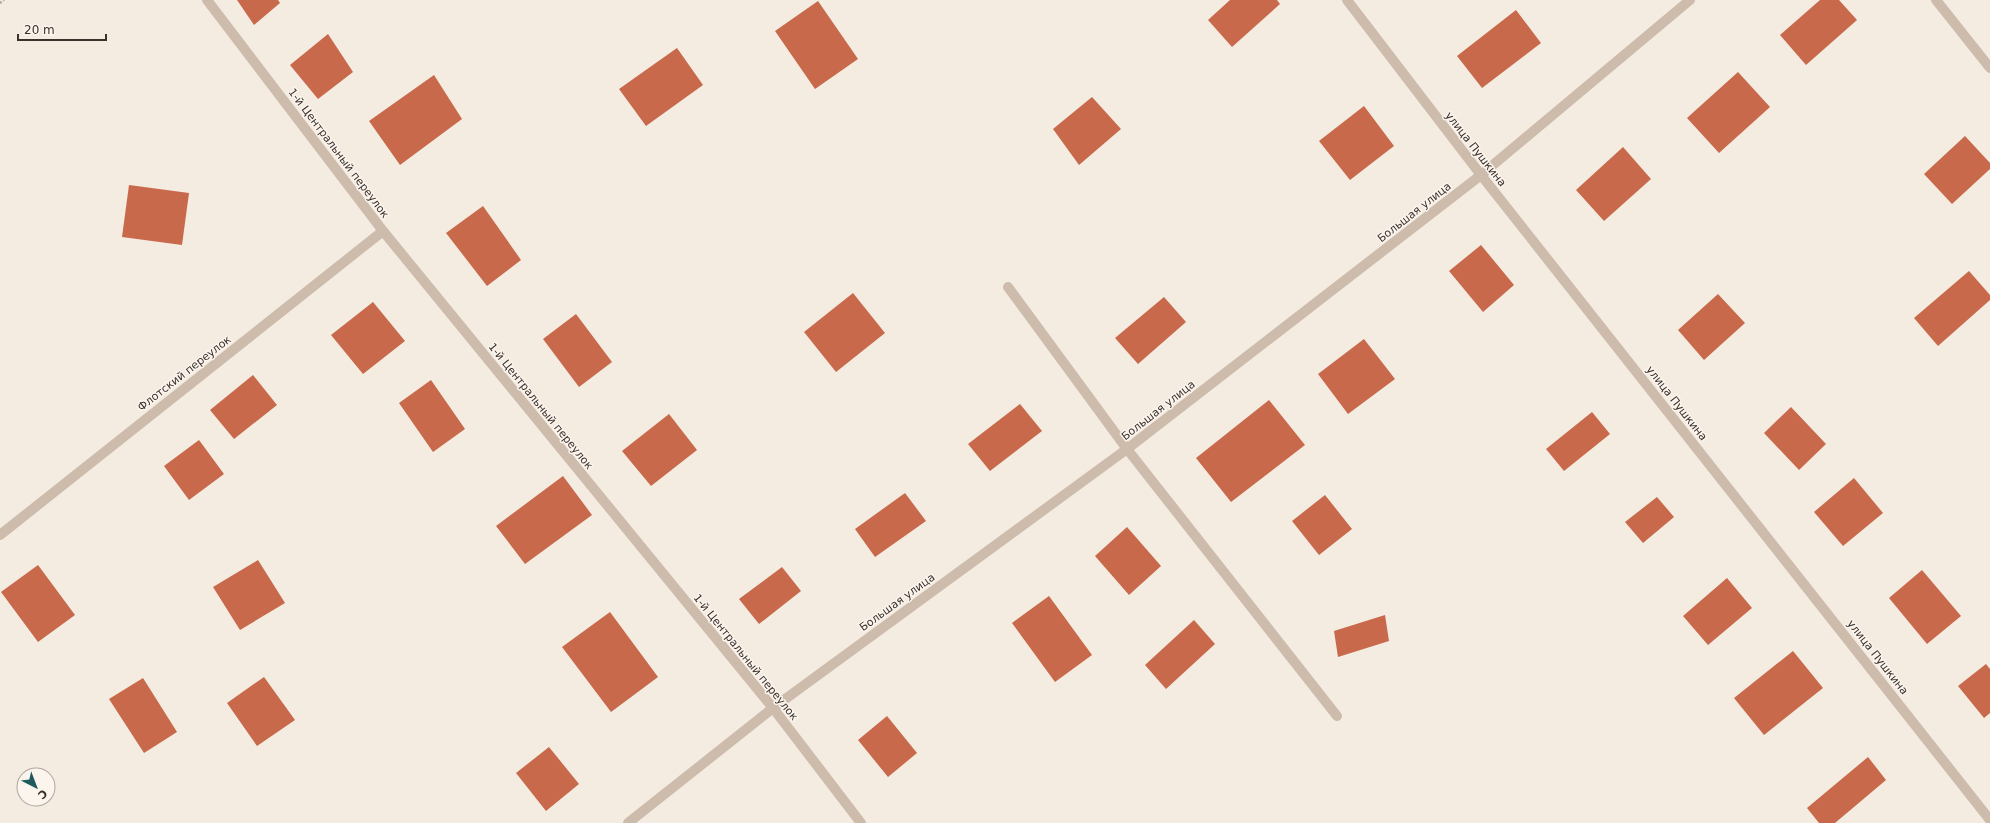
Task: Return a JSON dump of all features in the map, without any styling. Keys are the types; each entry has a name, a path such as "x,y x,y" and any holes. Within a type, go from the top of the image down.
{"street":[{"name":"1-й Центральный переулок","path":"207,0 383,231 773,708 861,823"},
{"name":"улица Пушкина","path":"1346,0 1481,175 1990,820"},
{"name":"Большая улица","path":"628,823 773,708 1127,449 1481,175 1690,0"},
{"path":"1936,0 1990,68"},
{"name":"Флотский переулок","path":"0,535 383,231"},
{"path":"1008,287 1127,449 1337,716"}],"path":[{"path":"0,3 4,0"}],"building":[{"path":"237,0 278,0 280,3 254,25"},
{"path":"1230,0 1277,0 1280,4 1232,47 1208,20"},
{"path":"1820,0 1839,0 1857,20 1806,65 1780,35"},
{"path":"818,1 858,59 815,89 775,31"},
{"path":"1516,10 1541,43 1482,88 1457,56"},
{"path":"328,34 353,72 318,99 290,65"},
{"path":"677,48 703,85 646,126 619,89"},
{"path":"1738,72 1770,107 1719,153 1687,118"},
{"path":"434,75 462,119 400,165 369,121"},
{"path":"1092,97 1121,129 1079,165 1053,129"},
{"path":"1364,106 1394,146 1350,180 1319,141"},
{"path":"1965,136 1990,163 1990,169 1952,204 1924,174"},
{"path":"1623,147 1651,179 1604,221 1576,190"},
{"path":"129,185 189,193 182,245 122,237"},
{"path":"483,206 521,260 487,286 446,233"},
{"path":"1481,245 1514,285 1483,312 1449,271"},
{"path":"1969,271 1990,295 1990,300 1938,346 1914,318"},
{"path":"853,293 885,333 836,372 804,332"},
{"path":"1718,294 1745,323 1704,360 1678,330"},
{"path":"1164,297 1186,322 1138,364 1115,338"},
{"path":"373,302 405,341 363,374 331,335"},
{"path":"576,314 612,362 579,387 543,339"},
{"path":"1364,339 1395,379 1348,414 1318,374"},
{"path":"253,375 277,405 234,439 210,410"},
{"path":"431,380 465,429 433,452 399,403"},
{"path":"1269,400 1305,445 1231,502 1196,458"},
{"path":"1020,404 1042,431 990,471 968,444"},
{"path":"1791,407 1826,444 1799,470 1764,433"},
{"path":"1592,412 1610,434 1564,471 1546,449"},
{"path":"669,414 697,450 651,486 622,451"},
{"path":"199,440 224,474 189,500 164,466"},
{"path":"563,476 592,515 525,564 496,526"},
{"path":"1854,478 1883,513 1843,546 1814,512"},
{"path":"905,493 926,521 875,557 855,529"},
{"path":"1325,495 1352,529 1319,555 1292,521"},
{"path":"1657,497 1674,517 1643,543 1625,522"},
{"path":"1127,527 1161,566 1129,595 1095,556"},
{"path":"258,560 285,603 240,630 213,587"},
{"path":"38,565 75,615 38,642 1,592"},
{"path":"782,567 801,591 759,624 739,599"},
{"path":"1922,570 1961,616 1927,644 1889,598"},
{"path":"1727,578 1752,608 1708,645 1683,616"},
{"path":"1049,596 1092,655 1055,682 1012,623"},
{"path":"610,612 658,677 611,712 562,647"},
{"path":"1385,615 1389,641 1338,657 1334,631"},
{"path":"1194,620 1215,644 1166,689 1145,665"},
{"path":"1793,651 1823,688 1764,735 1734,698"},
{"path":"1986,664 1990,669 1990,713 1984,718 1958,686"},
{"path":"264,677 295,720 257,746 227,703"},
{"path":"143,678 177,732 144,753 109,699"},
{"path":"887,716 917,753 888,777 858,740"},
{"path":"549,747 579,784 546,811 516,773"},
{"path":"1868,757 1886,780 1835,823 1819,823 1807,808"}]}
